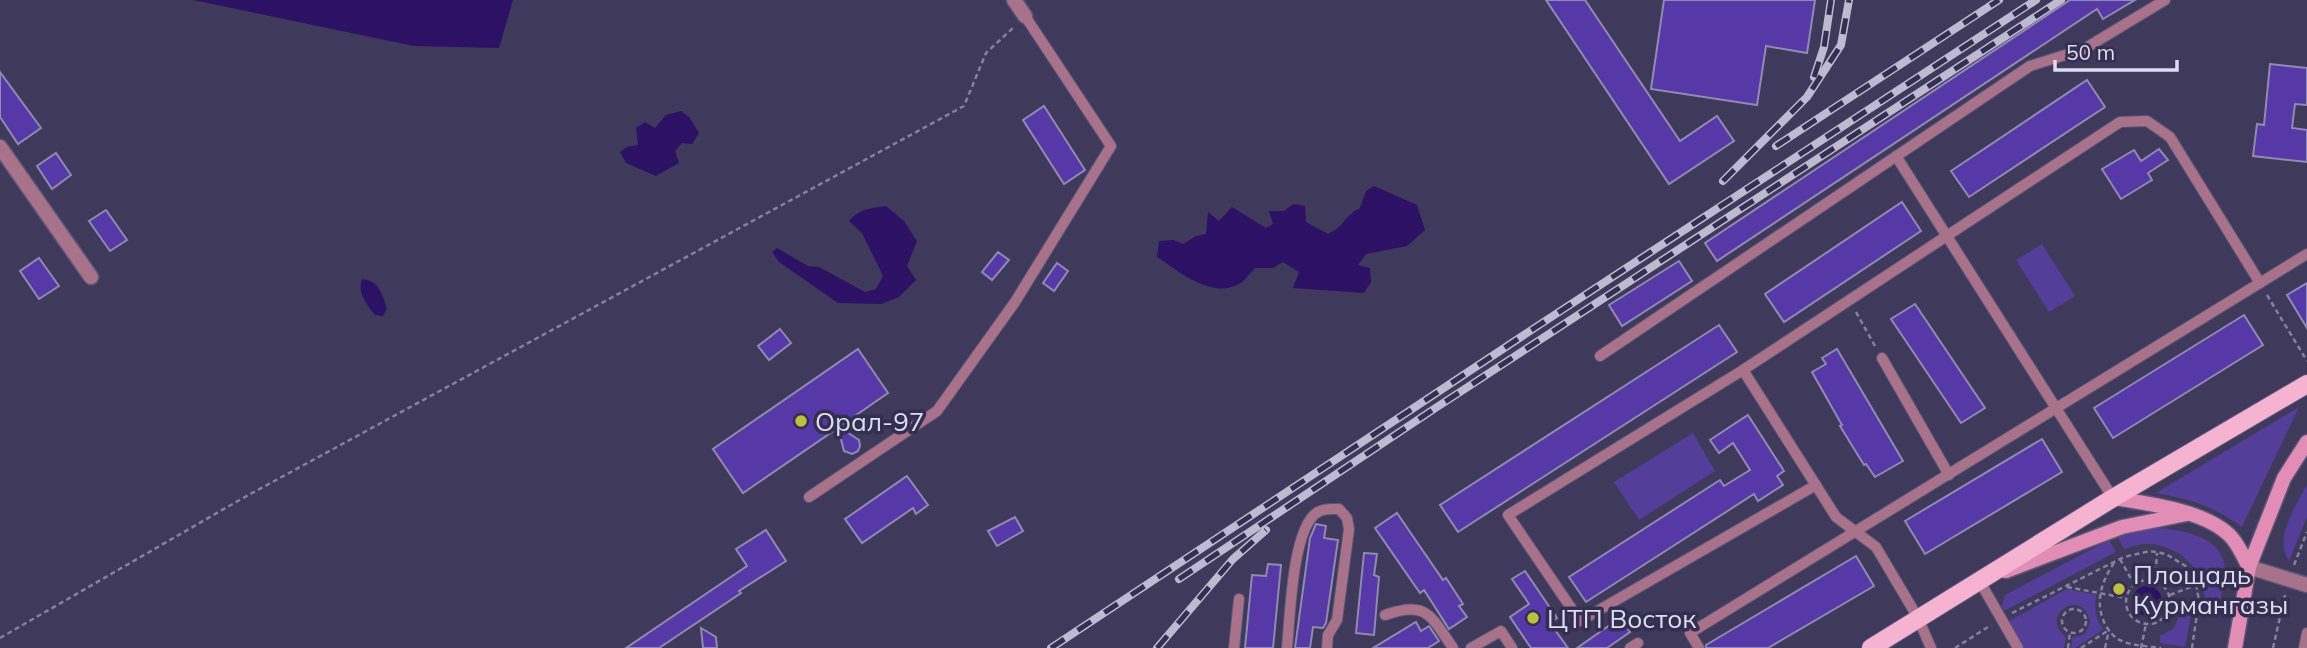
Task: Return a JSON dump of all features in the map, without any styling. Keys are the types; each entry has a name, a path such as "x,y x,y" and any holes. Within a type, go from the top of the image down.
{"main road":[{"path":"1871,648 2113,498 2307,384"}],"street":[{"path":"1014,0 1025,16"},
{"path":"0,147 91,277"},
{"path":"2235,648 2249,567 2284,478 2307,442"},
{"path":"2113,498 2147,503 2188,514 2212,524 2232,537 2249,567 2307,586"},
{"path":"1979,580 2122,527 2188,514"}],"lane":[{"path":"1600,356 2030,65 2084,49 2165,0"},
{"path":"809,497 937,411 1015,302 1111,146 1025,16"},
{"path":"1816,485 1580,621 1508,515 1743,370 2120,122 2147,121 2170,137 2260,283"},
{"path":"1896,156 2113,498"},
{"path":"1699,648 1690,633 2307,254"},
{"path":"1882,358 1949,475"},
{"path":"1743,370 1836,517 1876,547 1918,618 1931,648"},
{"path":"1287,648 1298,544 1307,522 1317,512 1339,509 1347,518 1349,529 1337,620 1328,635 1327,648"},
{"path":"1979,580 2018,648"},
{"path":"1234,648 1239,599"},
{"path":"1385,615 1404,608 1418,609 1432,618 1453,648"},
{"path":"1471,648 1501,631 1512,648"},
{"path":"2304,648 2307,634"}],"path":[{"path":"0,639 243,498 964,106 986,53 1025,16"},
{"path":"2260,283 2307,361"},
{"path":"1850,300 1882,358"},
{"path":"1955,648 2002,618 2137,552 2157,552 2177,559 2187,567 2196,585 2199,600 2192,648"},
{"path":"2155,581 2157,552"},
{"path":"2120,559 2134,584"},
{"path":"2114,562 2100,593 2101,617 2120,641 2142,647 2161,648"},
{"path":"2144,580 2155,581 2165,588 2169,595 2168,610 2158,621 2146,624 2129,613 2126,598 2134,584 2144,580"},
{"path":"2169,595 2196,585"},
{"path":"2065,586 2126,598"},
{"path":"2069,610 2077,610 2084,614 2085,625 2077,633 2070,632 2062,624 2063,616 2069,610"},
{"path":"2168,610 2197,613"},
{"path":"2142,647 2146,624"},
{"path":"2081,648 2109,630"},
{"path":"2105,648 2109,630"},
{"path":"2068,648 2070,632"}],"shaded area":[{"path":"193,0 513,0 499,48 414,46"},
{"path":"681,111 690,118 699,133 692,144 682,143 675,151 679,163 656,176 626,163 620,152 627,147 638,145 636,128 645,122 655,128 666,115"},
{"path":"1374,186 1417,205 1425,230 1407,246 1366,254 1358,265 1370,268 1371,282 1364,293 1293,288 1299,272 1283,262 1273,268 1255,268 1239,284 1218,288 1196,282 1157,257 1159,241 1173,240 1183,244 1196,236 1206,234 1208,212 1219,221 1232,207 1266,228 1273,224 1269,211 1284,211 1293,204 1305,206 1306,222 1328,234 1360,208 1366,191"},
{"path":"886,206 904,221 917,241 907,266 916,280 899,297 881,304 838,303 779,262 772,252 777,248 808,266 819,267 865,292 876,289 883,276 862,233 849,221 870,208"},
{"path":"2042,244 2075,296 2049,312 2016,260"},
{"path":"362,279 377,285 387,309 383,316 375,315 366,303 361,289"},
{"path":"2299,407 2242,527 2201,504 2156,493"},
{"path":"1693,433 1715,471 1639,520 1614,482"},
{"path":"2307,485 2307,517 2289,561 2285,552 2285,533 2292,512"},
{"path":"2151,528 2185,532 2208,541 2217,548 2223,557 2225,569 2219,607 2205,605 2204,593 2196,571 2180,555 2159,545 2146,544 2124,549 2118,537"},
{"path":"2109,540 2116,552 2004,611 2002,606 2005,595"},
{"path":"2147,586 2158,590 2162,601 2158,612 2147,616 2136,612 2132,601 2136,590"},
{"path":"2067,589 2096,595 2095,609 2104,629 2071,648 2072,638 2085,634 2090,622 2086,611 2080,606 2072,605 2059,613 2057,620 2058,629 2066,637 2064,648 2024,648 2009,621"},
{"path":"2180,614 2191,615 2185,647 2160,643 2160,636 2174,628"}],"building":[{"path":"1546,0 1585,0 1680,141 1717,116 1734,141 1669,184"},
{"path":"1664,0 1815,0 1807,53 1766,46 1757,105 1651,89"},
{"path":"2070,0 2135,0 2103,19 2097,9 1717,261 1705,243"},
{"path":"2270,64 2307,68 2307,105 2295,104 2292,128 2307,130 2307,162 2253,156 2257,124 2264,125"},
{"path":"0,72 41,128 18,144 0,117"},
{"path":"2087,80 2105,107 1969,197 1951,171"},
{"path":"1044,106 1085,170 1064,184 1023,120"},
{"path":"2159,149 2168,160 2148,173 2152,180 2121,199 2102,169 2134,150 2141,161"},
{"path":"56,153 71,175 52,189 37,166"},
{"path":"1902,202 1921,231 1784,322 1765,294"},
{"path":"106,210 127,240 110,251 89,221"},
{"path":"998,252 1009,260 992,280 982,272"},
{"path":"39,258 59,286 39,299 20,271"},
{"path":"1679,261 1692,281 1622,326 1609,305"},
{"path":"1057,263 1068,271 1054,291 1043,283"},
{"path":"2307,283 2307,328 2287,295"},
{"path":"1915,304 1985,408 1961,423 1891,319"},
{"path":"2244,315 2263,345 2113,438 2094,408"},
{"path":"1719,325 1737,352 1458,532 1440,505"},
{"path":"780,329 791,343 769,360 758,346"},
{"name":"Орал-97","path":"858,349 888,393 839,427 859,440 858,451 852,454 844,451 838,428 743,493 713,449"},
{"path":"1837,349 1903,461 1875,477 1866,464 1864,465 1840,426 1842,425 1812,372 1826,364 1822,358"},
{"path":"1748,415 1784,471 1777,476 1783,485 1758,501 1754,494 1586,602 1569,577 1720,480 1724,486 1750,470 1733,443 1719,453 1710,440"},
{"path":"2042,439 2062,472 1925,554 1905,521"},
{"path":"907,476 928,505 916,514 913,508 862,543 845,519"},
{"path":"1397,513 1463,604 1459,606 1467,617 1449,629 1424,590 1420,593 1375,528"},
{"path":"1015,517 1023,531 997,546 988,531"},
{"path":"1316,524 1326,526 1324,538 1338,540 1326,623 1323,628 1313,627 1310,648 1295,648 1310,538"},
{"path":"766,530 786,561 659,648 626,648 747,566 736,549"},
{"path":"1364,553 1377,554 1374,575 1379,577 1374,635 1356,633"},
{"path":"1856,556 1874,586 1768,648 1706,648 1706,645"},
{"path":"1268,564 1281,565 1273,648 1245,648 1252,575 1266,576"},
{"path":"1525,571 1557,618 1550,623 1568,648 1531,648 1510,617 1529,604 1512,579"},
{"path":"1620,618 1630,632 1607,648 1577,648"},
{"path":"1416,622 1421,631 1429,626 1439,641 1428,648 1373,648"},
{"path":"701,628 716,637 717,648 703,648"}],"railway":[{"path":"1814,77 1824,47 1831,0"},
{"path":"1723,181 1807,97 1841,45 1849,0"},
{"path":"1776,146 1999,0"},
{"path":"1051,648 2036,0"},
{"path":"1179,579 1437,407 2061,0"},
{"path":"1157,648 1233,559 1266,530"}],"place":[{"name":"Орал-97","path":"801,421"},
{"name":"Площадь Курмангазы","path":"2119,589"},
{"name":"ЦТП Восток","path":"1533,618"}]}
